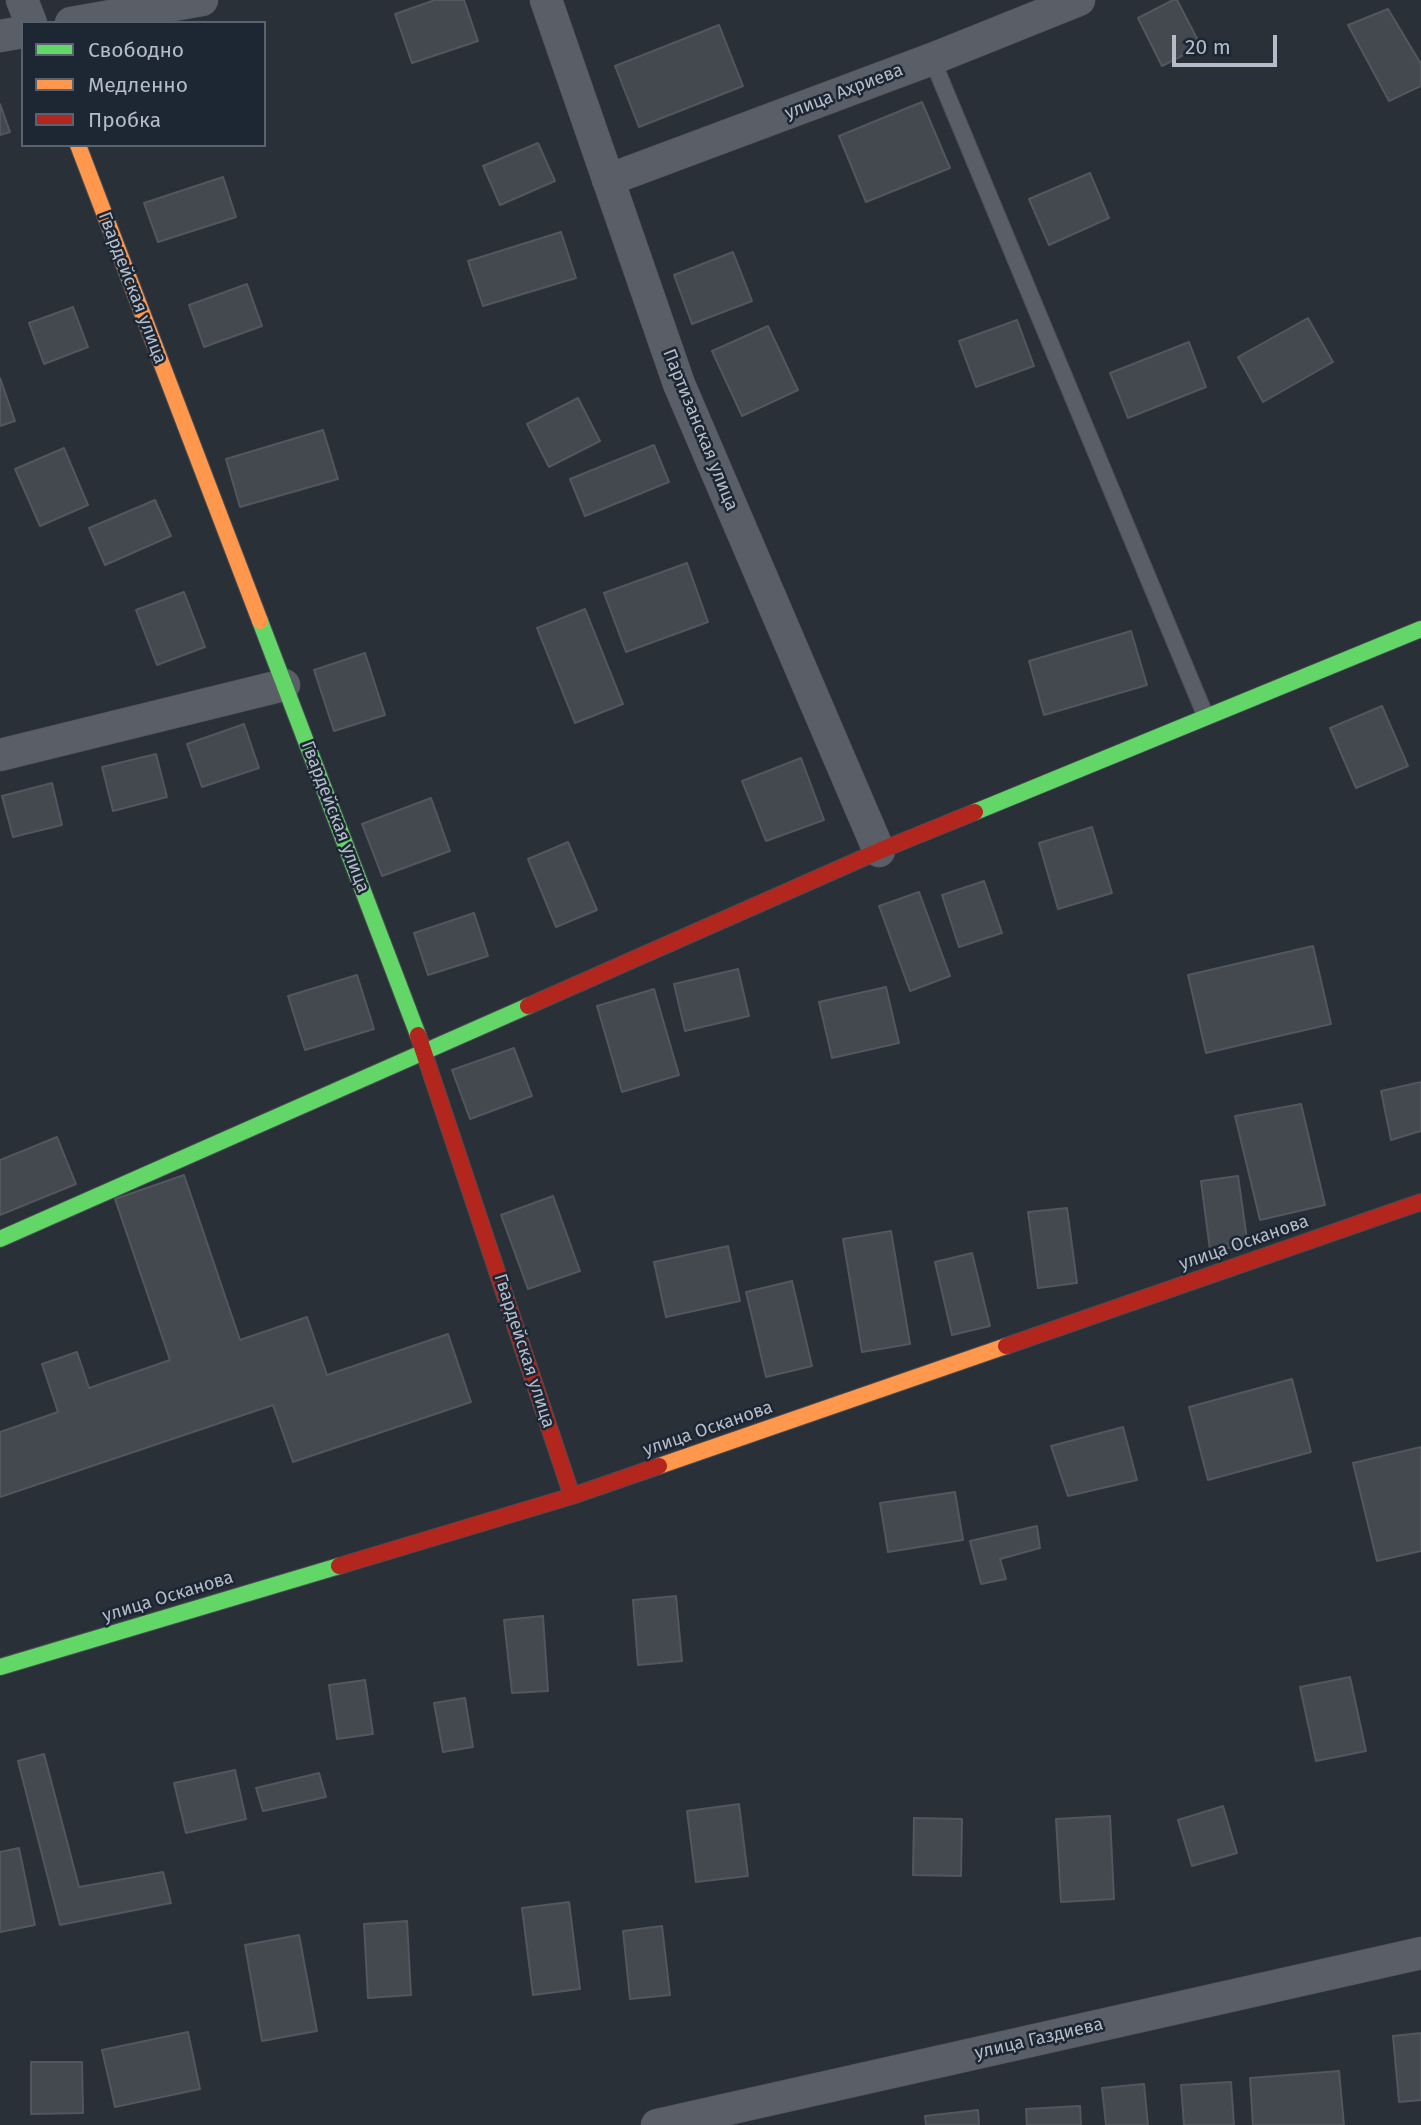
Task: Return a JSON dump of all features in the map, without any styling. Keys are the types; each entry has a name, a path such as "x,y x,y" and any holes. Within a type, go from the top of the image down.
{"street":[{"path":"22,0 30,21"},
{"path":"82,21 202,0"},
{"name":"Партизанская улица","path":"546,0 678,384 879,851"},
{"name":"улица Ахриева","path":"608,180 932,59 1079,0"},
{"path":"0,36 21,32"},
{"name":"Гвардейская улица","path":"79,147 425,1052 572,1496"},
{"path":"0,1239 879,851 1421,629"},
{"path":"0,755 284,685"},
{"name":"улица Осканова","path":"0,1667 572,1496 1421,1202"},
{"name":"улица Газдиева","path":"657,2125 1421,1952"}],"lane":[{"path":"932,59 1206,717"}],"building":[{"path":"435,0 464,0 478,41 412,63 395,14"},
{"path":"1177,0 1201,46 1162,66 1138,18"},
{"path":"1388,9 1421,64 1421,86 1389,101 1348,25"},
{"path":"719,25 743,86 639,127 615,66"},
{"path":"922,102 950,168 866,202 839,136"},
{"path":"0,104 10,132 0,135"},
{"path":"538,143 555,181 500,205 483,166"},
{"path":"1090,173 1109,218 1049,245 1029,199"},
{"path":"223,177 236,217 158,242 144,203"},
{"path":"561,232 576,278 483,306 468,261"},
{"path":"733,252 752,301 692,324 674,275"},
{"path":"247,284 262,326 204,347 189,305"},
{"path":"73,307 88,347 44,364 29,323"},
{"path":"1308,318 1333,362 1263,402 1238,357"},
{"path":"1017,320 1034,366 976,387 959,341"},
{"path":"768,326 798,390 742,416 712,351"},
{"path":"1189,342 1206,387 1128,418 1110,373"},
{"path":"0,378 15,421 0,426"},
{"path":"578,398 600,441 549,467 527,424"},
{"path":"323,430 338,479 240,507 226,459"},
{"path":"654,445 669,482 585,516 570,479"},
{"path":"64,448 88,505 40,526 15,469"},
{"path":"155,500 171,536 105,565 89,528"},
{"path":"687,563 708,622 626,652 604,593"},
{"path":"184,592 205,647 157,665 136,610"},
{"path":"585,609 623,704 575,723 537,628"},
{"path":"1131,631 1147,685 1044,715 1029,661"},
{"path":"365,653 385,715 334,731 314,670"},
{"path":"1382,706 1408,766 1356,788 1330,728"},
{"path":"244,724 259,768 202,787 187,744"},
{"path":"156,754 167,797 113,811 102,767"},
{"path":"801,758 824,820 766,841 742,781"},
{"path":"52,783 62,825 13,837 2,796"},
{"path":"431,798 450,851 382,876 362,824"},
{"path":"1092,827 1112,893 1058,909 1039,843"},
{"path":"568,842 597,910 556,927 528,859"},
{"path":"984,881 1002,933 959,947 942,895"},
{"path":"919,892 950,976 910,991 879,906"},
{"path":"474,913 488,956 428,975 414,933"},
{"path":"1313,946 1331,1024 1206,1053 1188,975"},
{"path":"738,969 749,1016 685,1031 674,984"},
{"path":"357,975 374,1029 305,1050 288,996"},
{"path":"886,987 899,1043 832,1058 819,1002"},
{"path":"654,989 679,1075 622,1092 597,1006"},
{"path":"514,1048 532,1096 470,1119 452,1070"},
{"path":"1421,1082 1421,1131 1391,1140 1381,1091"},
{"path":"1301,1104 1325,1205 1260,1220 1235,1116"},
{"path":"57,1137 76,1184 0,1215 0,1160"},
{"path":"184,1175 240,1340 307,1317 327,1375 448,1334 471,1402 293,1462 273,1405 0,1497 0,1432 58,1412 42,1364 77,1352 89,1388 170,1360 115,1199"},
{"path":"1238,1176 1248,1246 1210,1250 1201,1181"},
{"path":"553,1196 580,1271 528,1289 501,1215"},
{"path":"1067,1208 1077,1283 1038,1288 1028,1212"},
{"path":"891,1231 910,1344 862,1352 843,1239"},
{"path":"728,1246 740,1301 666,1317 654,1262"},
{"path":"972,1253 990,1326 952,1335 935,1262"},
{"path":"792,1281 812,1366 766,1377 746,1292"},
{"path":"1292,1379 1311,1452 1208,1480 1189,1407"},
{"path":"1123,1427 1137,1480 1068,1496 1051,1446"},
{"path":"1421,1447 1421,1551 1377,1561 1353,1463"},
{"path":"955,1492 963,1540 888,1552 880,1503"},
{"path":"1037,1526 1040,1548 1000,1559 1006,1579 981,1584 970,1541"},
{"path":"676,1596 682,1661 638,1665 633,1600"},
{"path":"543,1616 548,1691 512,1693 504,1620"},
{"path":"1350,1677 1366,1751 1316,1761 1300,1687"},
{"path":"365,1680 373,1734 337,1739 329,1685"},
{"path":"465,1698 473,1747 443,1752 434,1703"},
{"path":"44,1754 79,1887 163,1872 171,1903 60,1925 18,1761"},
{"path":"235,1770 246,1819 186,1833 174,1783"},
{"path":"319,1773 326,1797 263,1811 256,1788"},
{"path":"739,1804 748,1876 696,1882 687,1811"},
{"path":"1223,1806 1237,1853 1192,1866 1178,1820"},
{"path":"1110,1816 1114,1899 1061,1902 1056,1819"},
{"path":"914,1818 962,1819 961,1876 913,1875"},
{"path":"19,1848 35,1925 0,1932 0,1852"},
{"path":"569,1902 580,1989 533,1995 522,1908"},
{"path":"407,1921 411,1995 368,1998 364,1924"},
{"path":"662,1926 670,1995 630,1999 623,1931"},
{"path":"299,1935 317,2031 262,2041 245,1945"},
{"path":"188,2032 200,2089 115,2107 102,2050"},
{"path":"1421,2033 1421,2100 1399,2102 1393,2036"},
{"path":"31,2062 82,2062 83,2113 31,2114"},
{"path":"1339,2071 1344,2125 1253,2125 1250,2078"},
{"path":"1231,2082 1234,2125 1184,2125 1181,2085"},
{"path":"1144,2084 1148,2125 1106,2125 1102,2088"},
{"path":"1080,2106 1081,2125 1027,2125 1026,2109"},
{"path":"978,2110 979,2125 926,2125 925,2116"}],"traffic: fast":[{"path":"260,621 418,1035"},
{"path":"975,812 1421,629"},
{"path":"0,1239 528,1006"},
{"path":"0,1667 339,1566"}],"traffic: slow":[{"path":"79,147 260,621"},
{"path":"659,1466 1006,1346"}],"traffic: jam":[{"path":"528,1006 879,851 975,812"},
{"path":"418,1035 572,1496"},
{"path":"1006,1346 1421,1202"},
{"path":"339,1566 572,1496 659,1466"}]}
